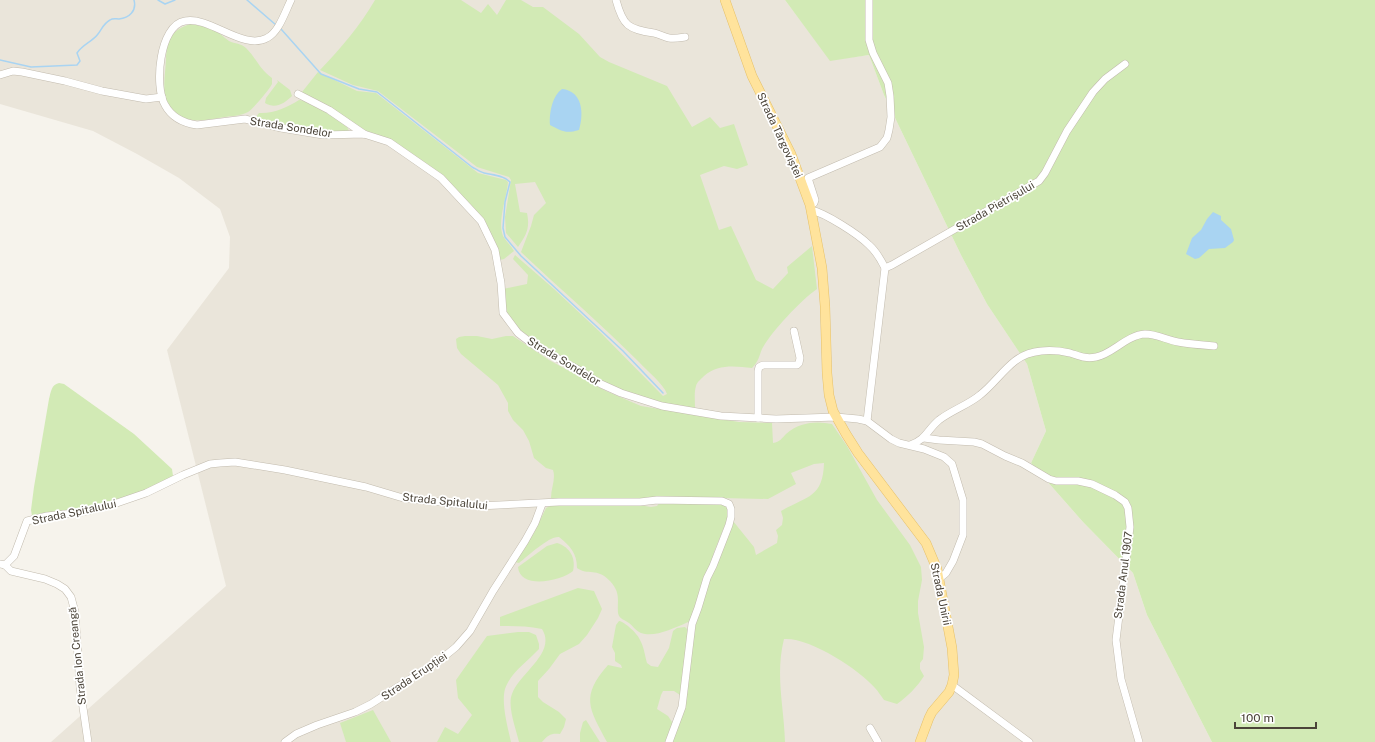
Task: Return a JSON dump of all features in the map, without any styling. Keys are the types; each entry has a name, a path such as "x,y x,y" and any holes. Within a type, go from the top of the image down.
{"main road":[{"name":"Strada Târgoviștei","path":"725,0 752,76 805,180 823,276 828,389 836,417"},
{"name":"Strada Unirii","path":"836,417 865,463 926,543 935,561 940,578 953,654 954,675 952,685"},
{"path":"920,742 932,712 949,692 952,685"}],"street":[{"name":"Strada Sondelor","path":"291,0 275,32 266,39 252,41 191,20 177,24 167,35 163,52 159,88 168,111 174,118 197,125 245,120 282,128 323,134 364,134 389,142 441,178 481,221 495,250 501,283 503,313 505,318 518,333 535,346 601,384 641,400 694,412 758,418 836,417"},
{"path":"616,0 620,14 626,23 635,30 671,38 684,37"},
{"path":"805,180 880,147 887,138 890,117 888,83 873,53 869,40 869,0"},
{"name":"Strada Pietrișului","path":"885,268 1039,181 1045,173 1067,131 1090,96 1105,79 1125,64"},
{"path":"0,75 13,71 22,72 102,91 146,99 162,97"},
{"path":"298,94 329,110 364,134"},
{"path":"810,207 824,214 869,245 881,259 885,268 867,421"},
{"path":"758,418 759,367 763,365 797,365 799,363 800,358 794,331"},
{"path":"910,445 918,443 924,438 934,425 941,419 971,402 986,391 1014,362 1033,353 1056,351 1082,358 1098,357 1125,341 1145,334 1177,342 1214,346"},
{"path":"836,417 849,417 867,421 891,439 905,445 910,445 937,453 952,464 963,500 964,535 953,561 946,573 940,578"},
{"name":"Strada Anul 1907","path":"924,438 982,444 1022,463 1049,479 1092,484 1115,495 1125,502 1128,508 1130,527 1116,640 1121,679 1139,742"},
{"name":"Strada Spitalului","path":"2,565 14,556 28,521 47,516 83,512 114,504 146,494 210,464 220,463 235,462 285,470 366,487 403,498 478,506 640,502 657,500 722,501 729,504 731,513 729,525 703,587 692,624 682,707 669,742"},
{"name":"Strada Erupției","path":"285,742 296,734 355,712 371,704 440,660 456,647 470,631 525,541 535,523 542,504"},
{"name":"Strada Ion Creangă","path":"2,565 11,571 45,579 57,584 65,589 71,597 75,612 80,687 88,742"},
{"path":"952,685 1029,742"},
{"path":"870,728 878,742"}],"shaded area":[{"path":"0,0 785,0 830,60 869,55 884,95 961,255 987,304 1027,364 1046,431 1031,463 1083,522 1133,573 1147,615 1212,742 51,742 226,586 167,350 229,268 230,237 220,209 179,178 93,131 0,104"}],"green space":[{"path":"375,0 461,0 481,13 488,4 497,15 506,0 521,0 533,7 543,7 579,34 600,57 667,86 692,127 710,117 720,128 734,124 748,165 737,169 724,166 700,175 719,230 731,226 756,280 773,289 788,273 787,267 812,246 817,289 803,300 779,325 766,342 752,368 733,366 715,369 700,379 695,388 695,408 673,406 609,386 524,333 510,319 505,303 503,289 527,284 528,275 513,259 515,255 601,333 663,396 667,394 658,381 625,348 521,252 534,215 546,203 535,182 515,184 520,212 527,213 528,223 526,234 518,247 506,233 505,217 511,180 509,177 477,167 378,91 353,85 320,70 350,36"},
{"path":"785,0 1375,0 1375,742 1212,742 1147,615 1133,573 1083,522 1031,463 1046,431 1027,364 987,304 961,255 884,95 869,55 830,61"},
{"path":"190,24 202,26 212,30 219,33 229,41 244,46 264,71 272,78 272,84 270,87 248,112 236,116 209,120 194,120 180,116 168,106 164,90 169,40 175,32"},
{"path":"318,72 357,91 376,93 478,173 506,180 508,182 501,230 503,236 514,251 504,259 500,260 477,212 399,146 369,134 302,94"},
{"path":"277,80 290,90 292,96 279,105 272,106 265,103 266,98 278,82"},
{"path":"299,100 306,101 324,110 347,127 349,131 324,133 257,120 256,117 259,113 280,110"},
{"path":"465,336 477,336 492,339 513,336 549,360 606,391 641,406 739,422 772,423 773,443 779,441 791,430 808,423 832,424 847,446 877,500 910,545 921,567 922,580 918,601 918,613 924,647 920,669 924,676 918,684 909,695 897,704 884,700 868,680 833,656 807,643 784,639 781,652 780,678 785,742 672,742 694,623 698,618 703,593 733,521 754,547 756,555 777,543 778,536 776,530 782,525 783,518 781,511 806,498 817,490 821,483 824,463 814,464 791,473 796,484 768,499 678,497 639,500 554,500 551,498 554,477 553,470 546,468 534,458 529,441 523,430 513,420 508,411 508,403 498,385 461,354 457,348 456,339"},
{"path":"59,383 64,384 134,434 172,469 173,476 171,479 137,494 92,508 32,516 31,510 34,487 49,399 54,385"},
{"path":"660,502 719,503 727,506 729,515 714,552 712,563 700,588 690,621 664,632 652,634 641,633 621,618 618,613 616,589 610,581 601,574 577,568 576,558 572,550 559,537 544,543 519,563 515,562 534,533 546,508 550,506 607,504 651,507 657,506"},
{"path":"557,543 569,550 573,557 573,571 560,578 542,581 526,579 520,574 518,567 547,546"},
{"path":"578,588 594,591 602,609 587,635 579,644 560,654 538,681 538,697 566,719 564,727 560,734 550,735 542,742 519,742 511,711 512,694 516,686 541,655 545,646 545,638 542,629 500,626 500,617"},
{"path":"619,621 628,626 639,638 647,663 651,666 658,667 669,648 673,631 677,628 685,627 688,630 687,653 680,695 674,691 663,691 657,709 668,716 674,725 667,742 607,742 592,711 590,703 591,694 599,676 608,665 622,668 621,665 615,661 615,653 612,647 616,625"},
{"path":"529,632 536,635 539,649 515,672 507,683 505,689 504,709 511,742 437,742 445,727 458,734 472,715 458,698 456,680 487,636"},
{"path":"373,710 391,742 346,742 340,723"},
{"path":"586,720 600,742 580,742 580,733 583,722"}],"water":[{"path":"562,89 574,94 578,99 581,111 581,124 579,130 570,132 564,131 550,125 552,106 556,96"},
{"path":"1213,212 1221,216 1221,220 1231,229 1234,240 1225,248 1209,249 1199,258 1195,259 1186,254 1192,238 1201,230"}],"waterway":[{"path":"0,60 31,67 77,65 80,61 77,53 79,50 96,37 104,25 112,19 119,19 129,15 133,11 135,4 134,0"},
{"path":"158,0 165,4 175,0"},
{"path":"247,0 276,25"},
{"path":"281,29 321,74 359,89 377,92 472,167 482,173 501,177 510,182 505,202 503,228 505,237 521,256 623,351 663,393"}]}
